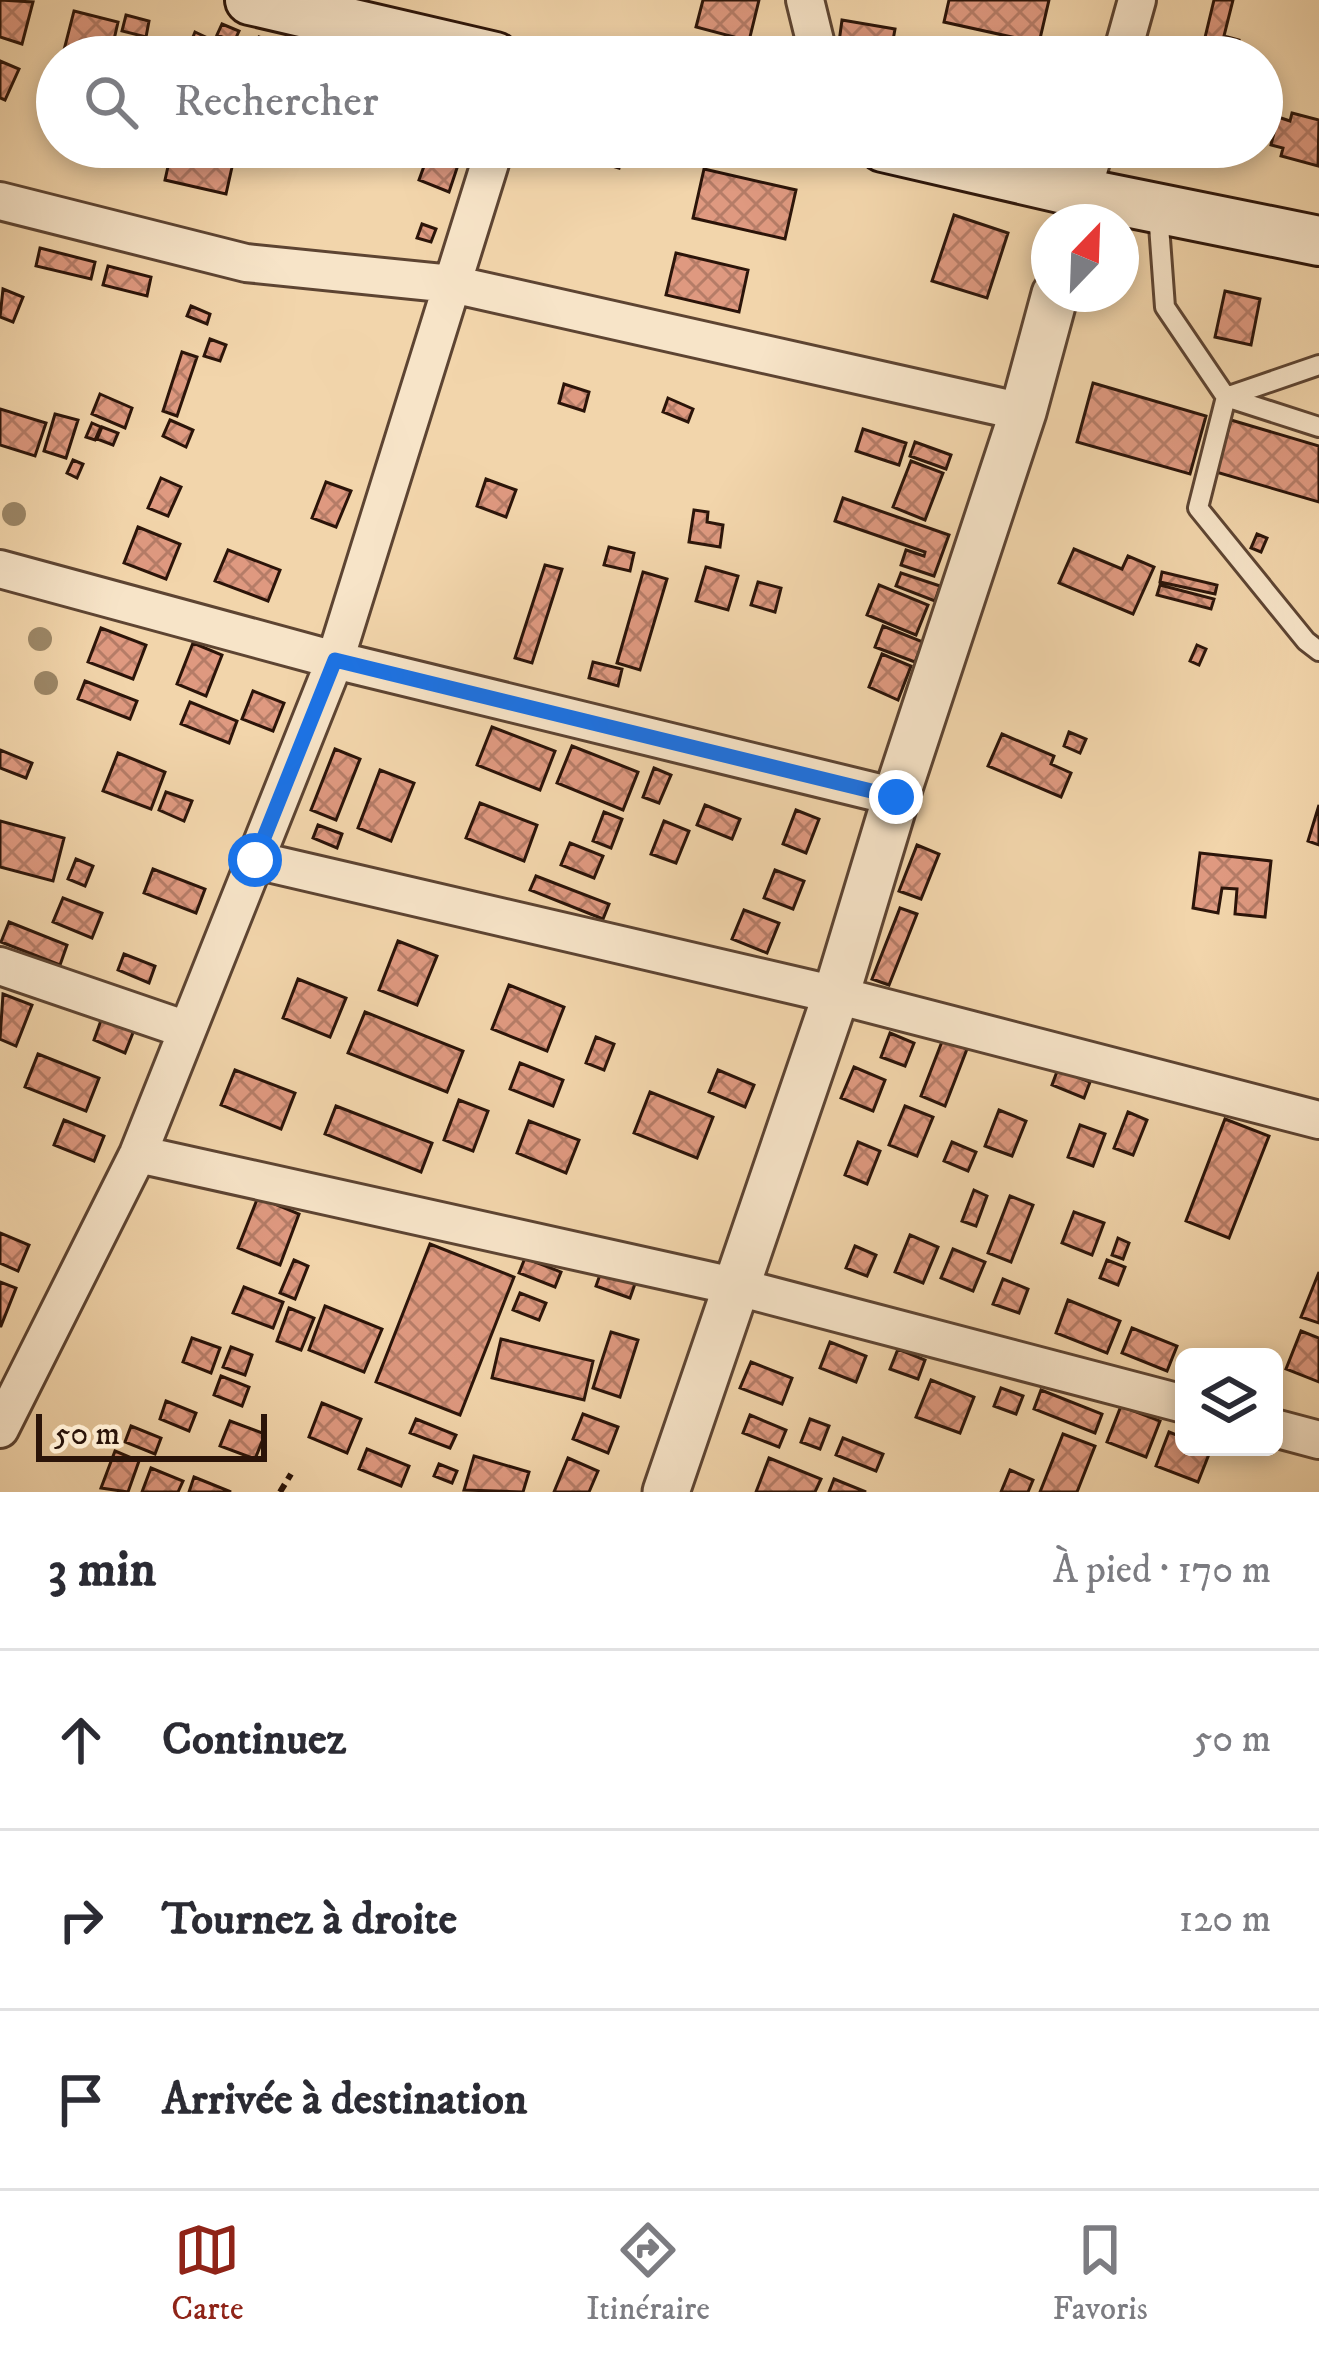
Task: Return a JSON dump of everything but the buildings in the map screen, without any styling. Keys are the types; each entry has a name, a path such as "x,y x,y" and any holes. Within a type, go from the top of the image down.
{"main road":[{"path":"250,0 405,36"},
{"path":"950,168 1065,204"},
{"path":"1139,208 1319,241"}],"street":[{"path":"805,0 814,36"},
{"path":"1126,36 1137,0"},
{"path":"0,1430 138,1154 335,660 489,168"},
{"path":"1079,204 1089,168"},
{"path":"0,201 246,263 452,284 1023,412"},
{"path":"666,1492 836,995 1023,412 1050,312"},
{"path":"0,569 335,660 896,797"},
{"path":"255,860 836,995 1319,1120"},
{"path":"0,966 187,1030"},
{"path":"138,1154 738,1287 1175,1402"},
{"path":"1283,1430 1319,1440"}],"lane":[{"path":"1158,208 1166,307 1226,397 1319,427"},
{"path":"1226,397 1319,364"},
{"path":"1226,397 1198,508 1319,651"}],"path":[{"path":"280,1492 291,1474"}],"route":[{"path":"255,860 335,660 896,797"}]}
